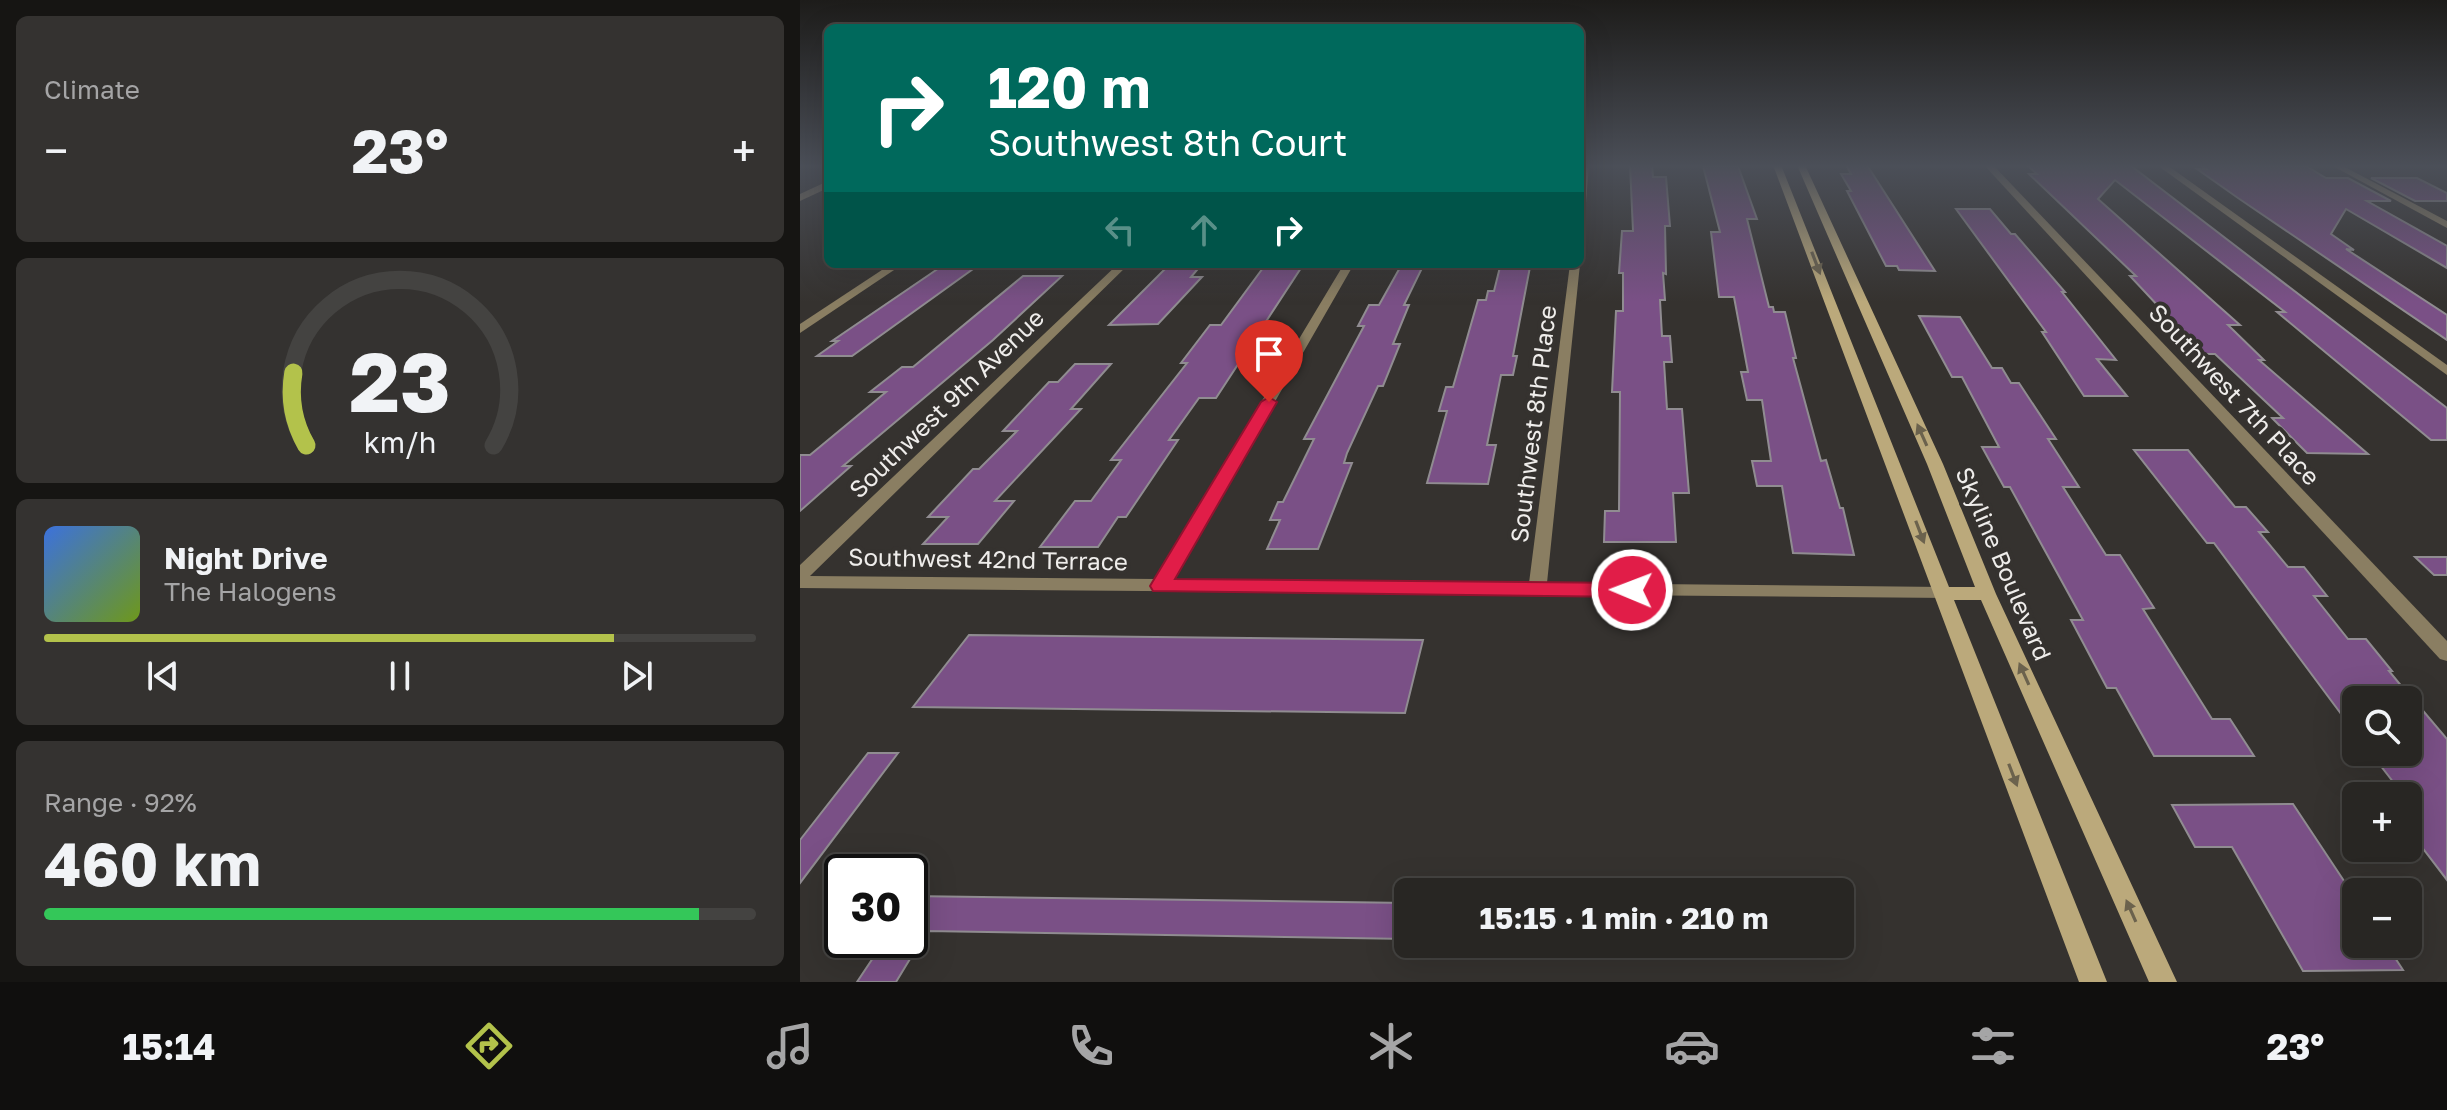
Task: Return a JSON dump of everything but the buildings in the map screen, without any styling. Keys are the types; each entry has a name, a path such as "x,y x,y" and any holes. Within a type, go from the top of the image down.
{"street":[{"path":"1795,211 2093,982"},
{"name":"Skyline Boulevard","path":"1822,211 1935,464 1987,594 2163,982"},
{"name":"Southwest 7th Place","path":"2031,211 2447,654"},
{"path":"2225,211 2447,371"},
{"path":"2421,211 2447,225"},
{"path":"800,329 892,268"},
{"name":"Southwest 9th Avenue","path":"800,575 1120,268"},
{"path":"1160,586 1347,268"},
{"name":"Southwest 8th Place","path":"1537,589 1575,268"},
{"name":"Southwest 42nd Terrace","path":"800,582 1944,593"},
{"path":"1944,593 1987,594"}],"route":[{"path":"1269,402 1160,586 1632,590"}]}
